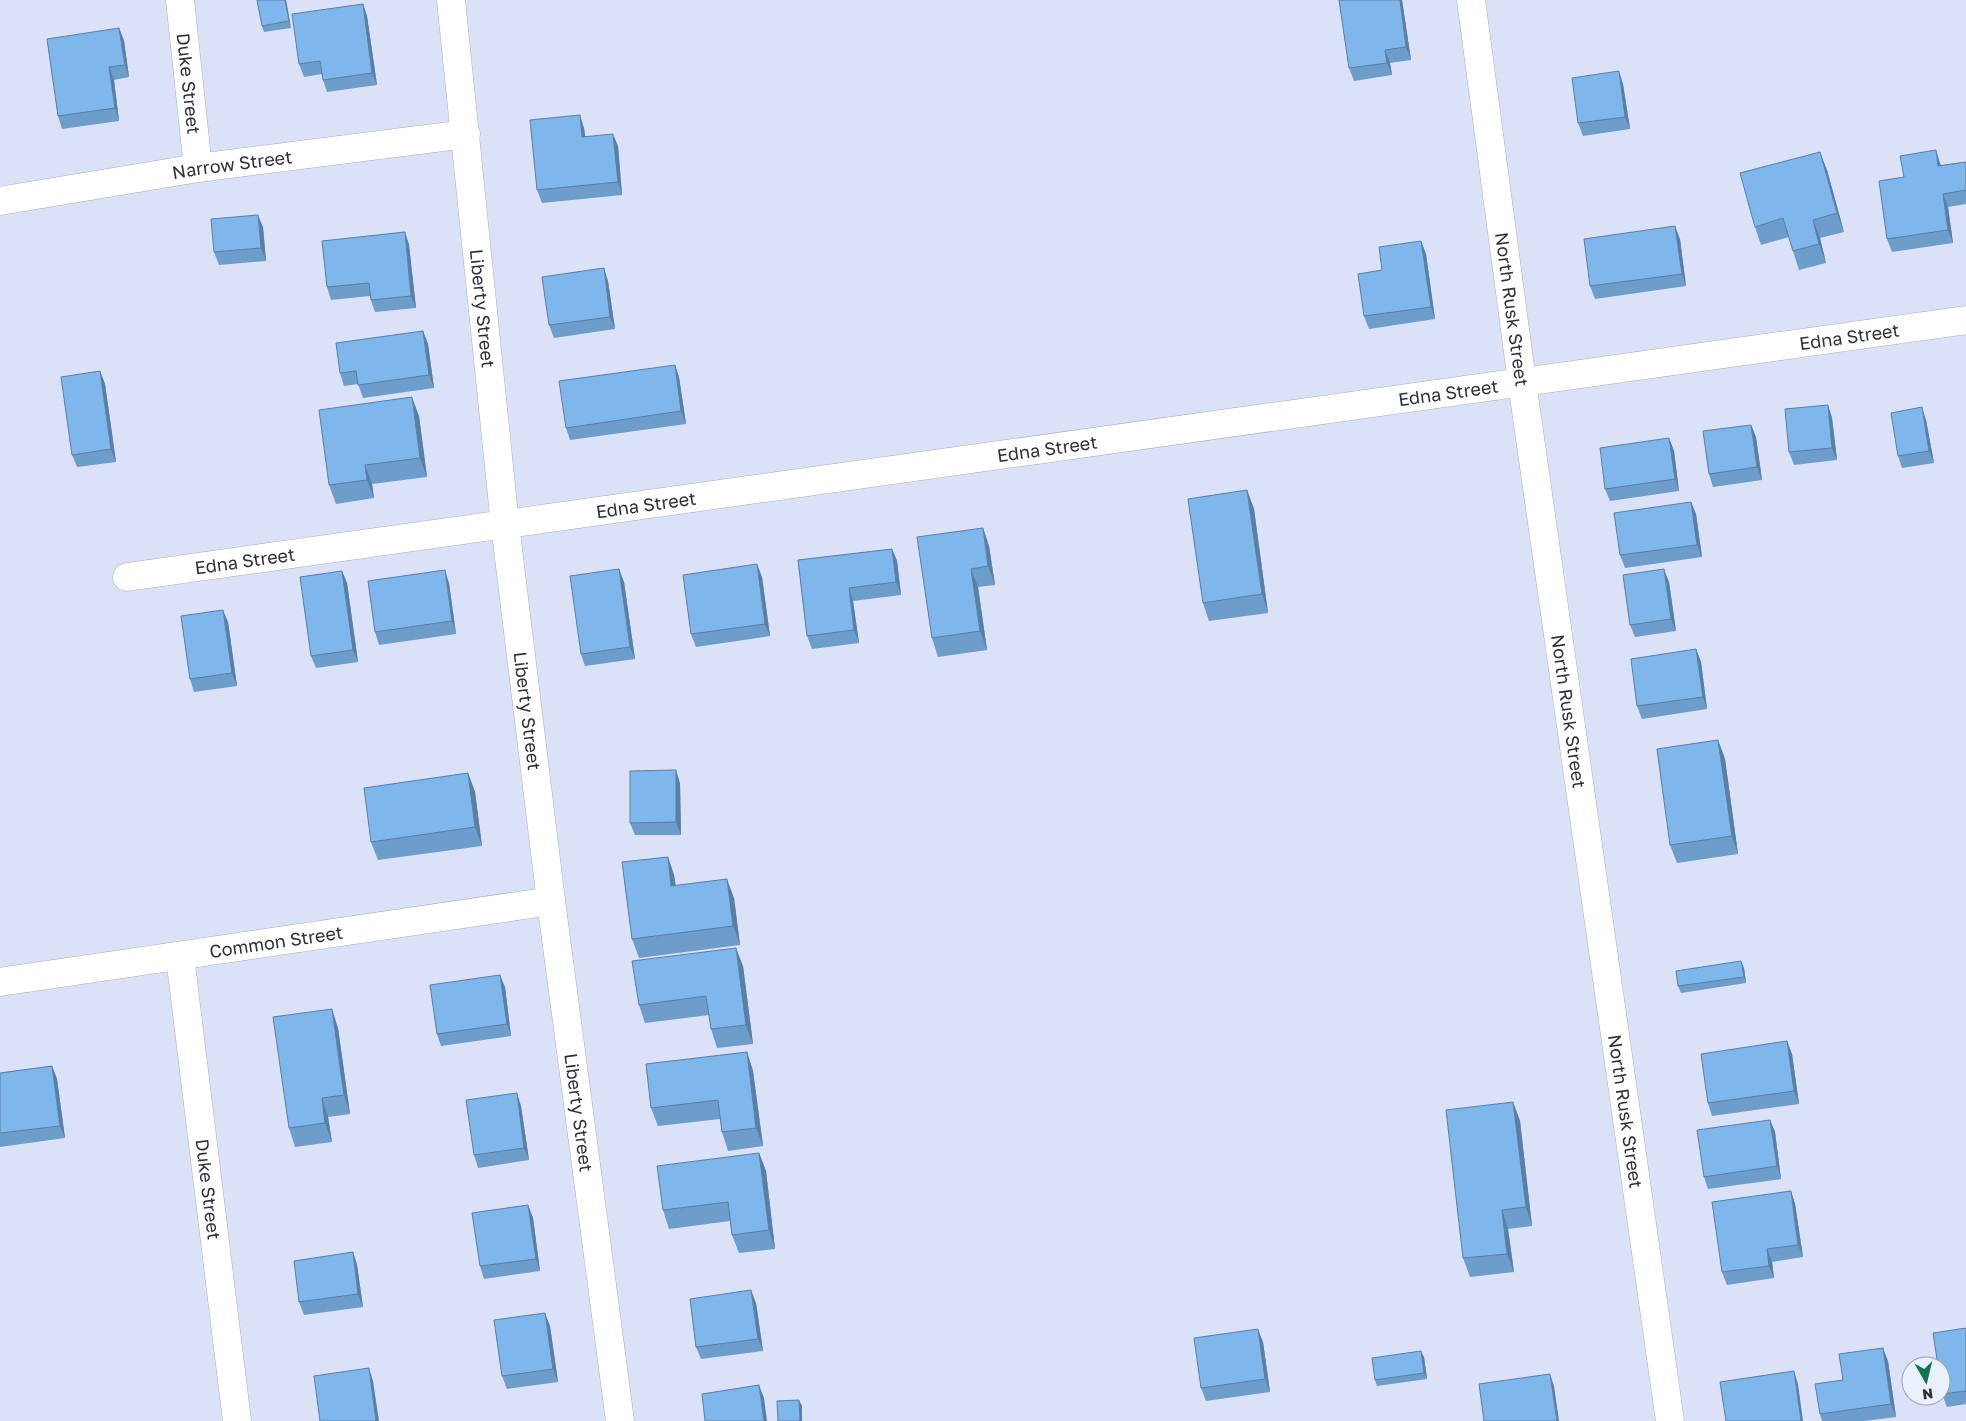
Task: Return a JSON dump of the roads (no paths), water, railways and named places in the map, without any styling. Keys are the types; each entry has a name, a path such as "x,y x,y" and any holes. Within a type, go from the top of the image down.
{"street":[{"name":"Duke Street","path":"180,0 198,168"},
{"name":"Liberty Street","path":"451,0 505,525 551,901 620,1421"},
{"name":"North Rusk Street","path":"1471,0 1522,382 1670,1421"},
{"name":"Narrow Street","path":"0,201 198,168 466,134"},
{"name":"Edna Street","path":"127,577 1966,320"},
{"name":"Common Street","path":"0,982 551,901"},
{"name":"Duke Street","path":"180,957 237,1421"}]}
